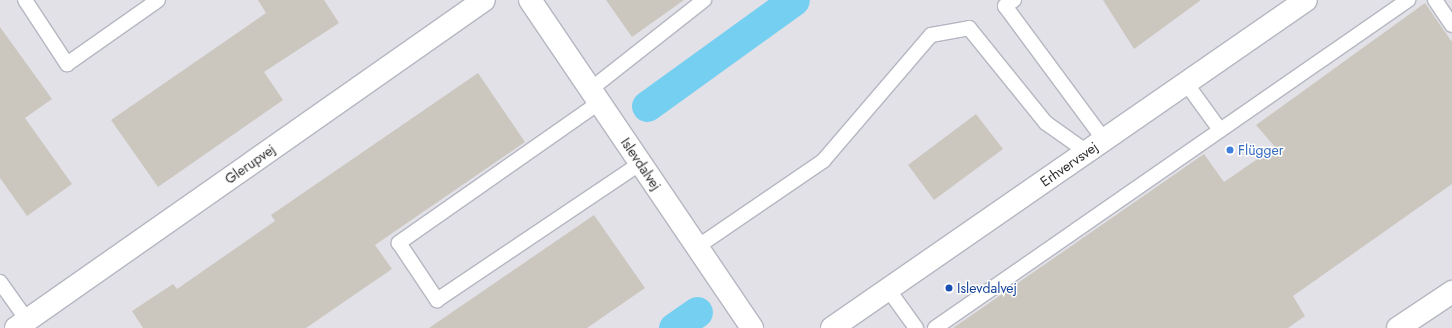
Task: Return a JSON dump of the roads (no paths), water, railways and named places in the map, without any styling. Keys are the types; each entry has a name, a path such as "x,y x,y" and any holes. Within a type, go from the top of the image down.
{"street":[{"name":"Glerupvej","path":"21,324 484,0"},
{"name":"Islevdalvej","path":"530,0 752,328"},
{"name":"Erhvervsvej","path":"832,328 1306,0"},
{"path":"1398,328 1452,292"}],"lane":[{"path":"25,0 67,64 158,0"},
{"path":"641,163 438,300 399,243 595,96 704,0"},
{"path":"1014,0 1005,6 1095,146"},
{"path":"935,328 1408,0"},
{"path":"1435,0 1452,25"},
{"path":"697,247 823,161 931,35 969,28 1046,123 1095,146"},
{"path":"1186,83 1220,130"},
{"path":"0,282 21,324"},
{"path":"888,289 916,328"}],"waterway":[{"path":"647,106 794,0"},
{"path":"674,328 697,312"}],"place":[{"name":"Flügger","path":"1230,150"},
{"name":"Islevdalvej","path":"949,288"}]}
